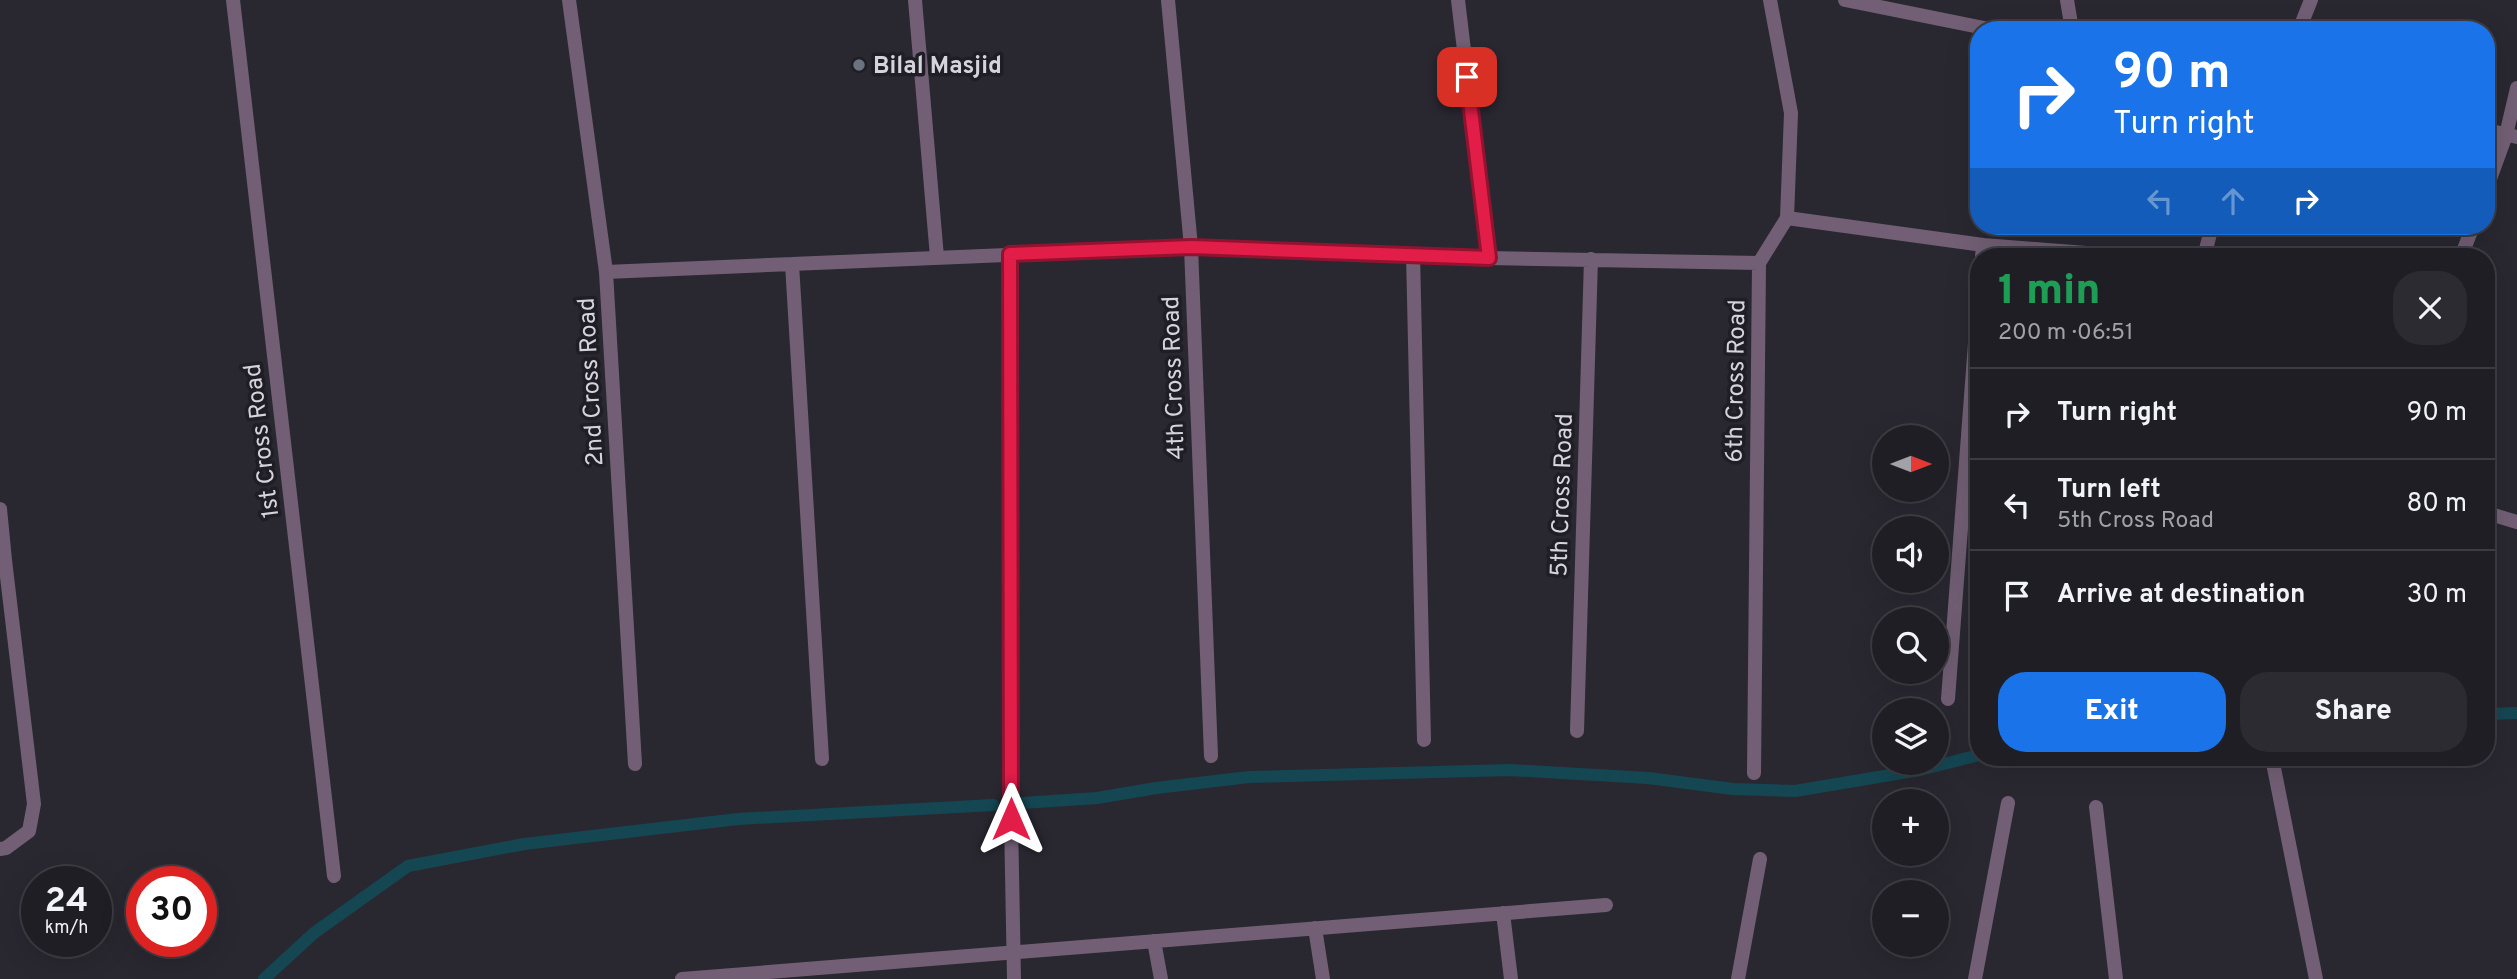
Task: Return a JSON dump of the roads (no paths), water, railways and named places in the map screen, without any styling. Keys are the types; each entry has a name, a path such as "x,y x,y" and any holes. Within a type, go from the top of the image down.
{"street":[{"name":"1st Cross Road","path":"233,0 334,876"},
{"name":"2nd Cross Road","path":"569,0 606,272 635,764"},
{"path":"915,0 937,257"},
{"name":"4th Cross Road","path":"1168,0 1191,247 1211,756"},
{"path":"1458,0 1489,258"},
{"path":"606,272 1191,247 1489,258 1759,263 1787,218 1791,113 1770,0"},
{"path":"1845,0 1970,25"},
{"path":"2067,0 2070,21"},
{"path":"2303,21 2311,0"},
{"path":"2495,171 2512,136 2517,89"},
{"path":"1787,218 1970,249"},
{"path":"1010,254 1011,819 1014,979"},
{"path":"1413,254 1424,740"},
{"name":"5th Cross Road","path":"1577,731 1591,259"},
{"name":"6th Cross Road","path":"1754,773 1759,263"},
{"path":"792,264 822,759"},
{"path":"1948,698 1970,409"},
{"path":"0,509 3,561 34,804 29,831 6,848 0,849"},
{"path":"2495,515 2517,522"},
{"path":"2274,766 2316,979"},
{"path":"1975,979 2008,803"},
{"path":"2096,807 2116,979"},
{"path":"1738,979 1760,859"},
{"path":"682,979 774,975 1606,905"},
{"path":"1503,913 1511,979"},
{"path":"1315,928 1323,979"},
{"path":"1154,941 1161,979"}],"waterway":[{"path":"2495,714 2517,713"},
{"path":"1022,803 1097,798 1249,777 1510,770 1648,778 1733,789 1795,791 1920,770 1970,757"},
{"path":"264,979 314,933 408,866 524,844 738,819 993,805"}],"place":[{"name":"Bilal Masjid","path":"859,65"}]}
